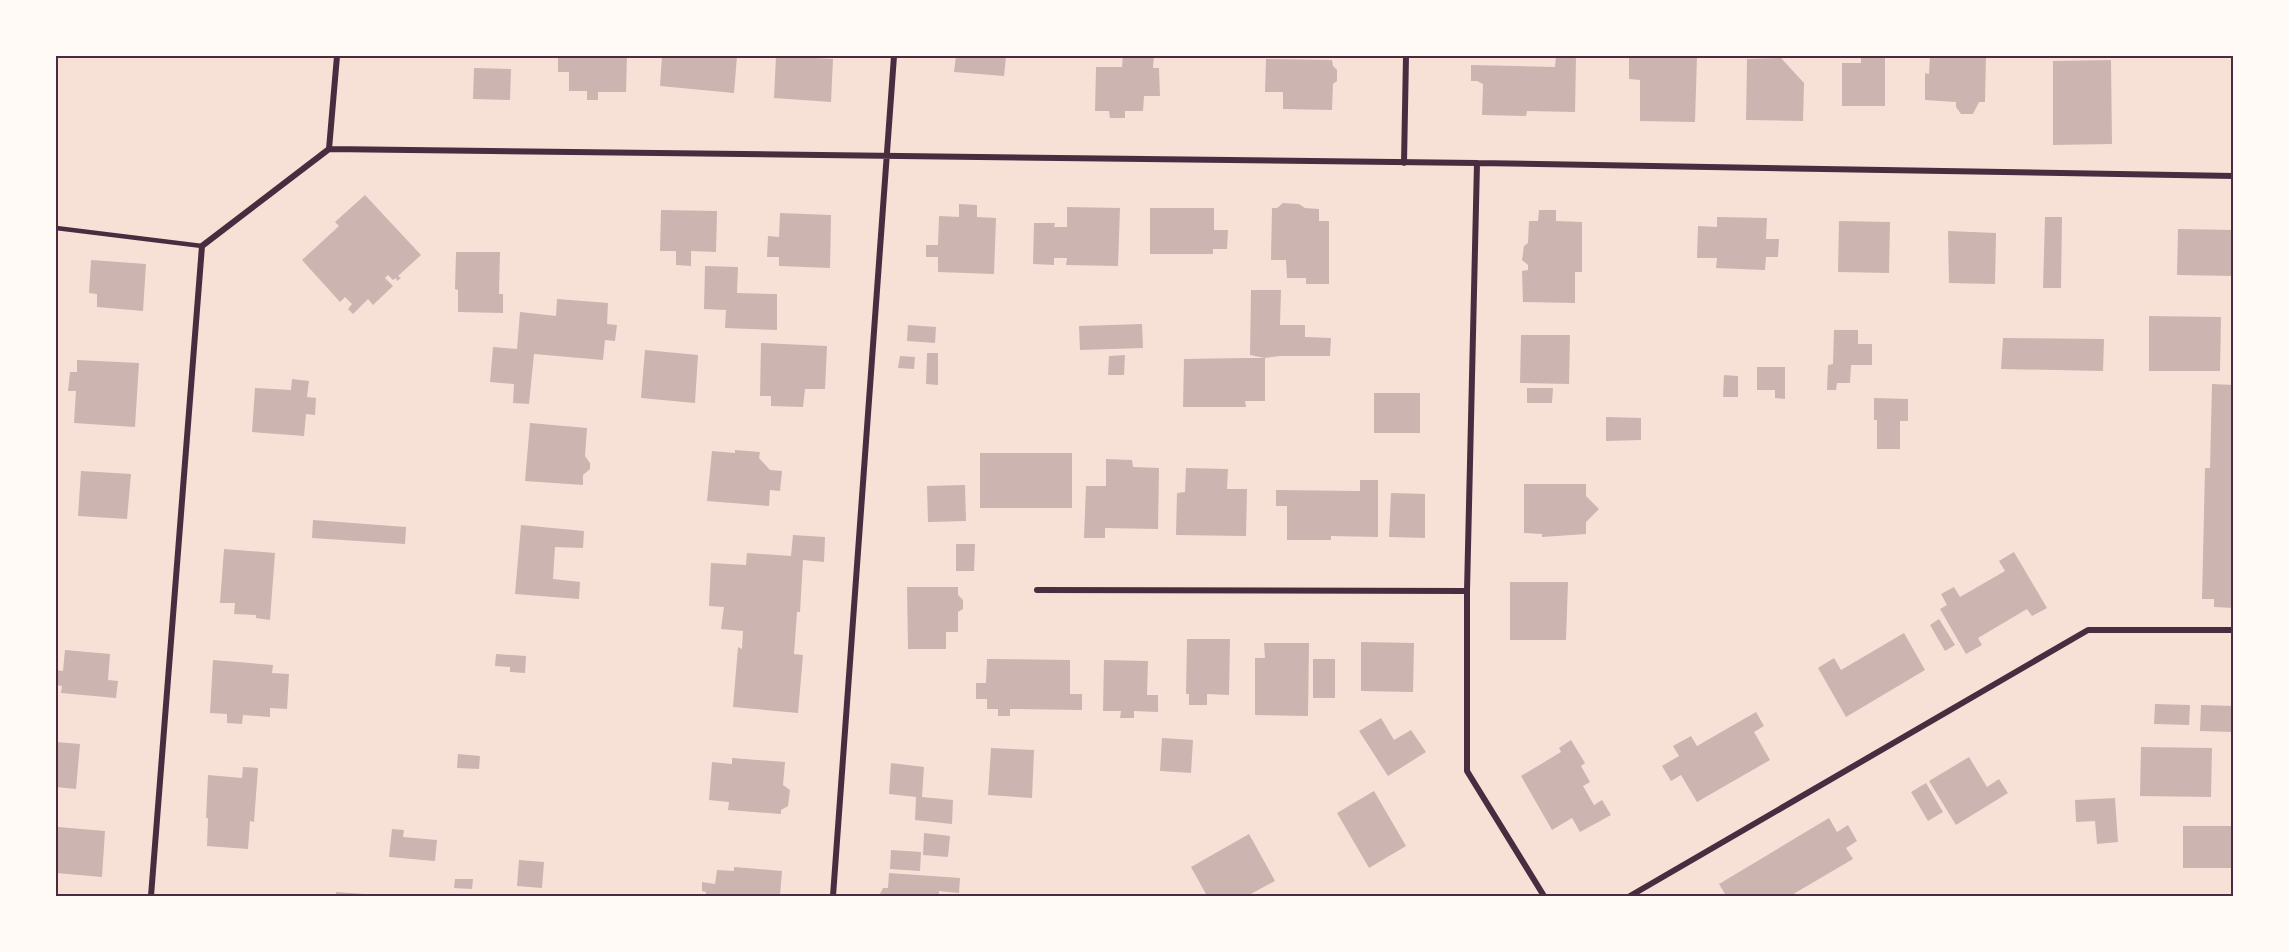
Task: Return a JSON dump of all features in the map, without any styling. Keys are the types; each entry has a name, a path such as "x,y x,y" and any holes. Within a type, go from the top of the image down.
{"street":[{"path":"329,148 337,56"},
{"path":"833,897 894,56"},
{"path":"1404,163 1406,56"},
{"path":"151,897 202,246 329,148 888,154 2234,176"},
{"path":"1477,163 1467,591 1467,771 1544,897"},
{"path":"1037,590 1467,591"},
{"path":"1630,897 2088,630 2234,630"}],"lane":[{"path":"56,228 202,246"}],"building":[{"path":"558,56 627,56 626,92 598,92 598,100 587,100 587,91 569,91 569,72 558,72"},
{"path":"662,56 737,56 734,93 660,86"},
{"path":"776,56 833,59 831,102 774,98"},
{"path":"956,56 1006,56 1004,76 954,72"},
{"path":"1123,56 1154,56 1153,68 1159,68 1160,96 1144,96 1143,111 1125,111 1125,118 1110,118 1109,111 1095,111 1096,67 1122,67"},
{"path":"1556,56 1576,56 1575,112 1527,111 1526,116 1482,115 1483,84 1471,81 1471,65 1555,67"},
{"path":"1697,56 1695,122 1640,121 1640,80 1629,79 1629,58"},
{"path":"1861,56 1885,56 1885,106 1842,106 1842,63 1861,63"},
{"path":"1930,56 1986,56 1985,102 1979,102 1973,114 1961,114 1956,107 1956,102 1925,100 1925,73 1929,74"},
{"path":"1781,58 1804,83 1803,121 1746,120 1747,59"},
{"path":"1266,59 1332,60 1337,70 1337,81 1333,84 1332,110 1283,109 1283,92 1265,92"},
{"path":"2111,60 2112,144 2053,145 2053,61"},
{"path":"474,68 511,69 510,100 473,99"},
{"path":"365,195 421,255 398,276 401,278 397,281 396,278 393,280 388,275 385,278 393,286 373,305 368,299 353,314 348,309 352,304 345,297 340,302 302,260 339,226 335,222"},
{"path":"1283,203 1319,209 1319,221 1329,221 1329,284 1306,284 1306,278 1287,278 1286,260 1271,260 1272,208 1277,208"},
{"path":"959,204 977,205 977,217 996,218 994,274 938,272 938,257 926,257 926,245 938,245 939,216 959,217"},
{"path":"1067,207 1120,208 1118,266 1066,265 1067,258 1054,258 1054,265 1033,264 1034,223 1055,223 1054,227 1067,227"},
{"path":"1150,208 1214,208 1214,230 1228,230 1227,249 1213,249 1213,254 1150,254"},
{"path":"661,210 717,211 716,252 691,251 691,266 676,265 676,251 660,251"},
{"path":"1539,210 1556,210 1556,221 1582,222 1582,272 1575,272 1575,303 1523,302 1522,271 1528,270 1528,265 1522,260 1524,246 1528,243 1529,221 1538,221"},
{"path":"780,213 831,215 830,268 779,266 779,257 767,257 768,236 779,237"},
{"path":"1717,217 1767,218 1766,239 1779,239 1778,257 1766,257 1765,270 1716,268 1717,258 1697,258 1698,226 1717,227"},
{"path":"2045,217 2062,217 2061,288 2043,288"},
{"path":"1839,221 1890,222 1889,273 1838,272"},
{"path":"2178,229 2234,230 2234,276 2177,275"},
{"path":"1948,231 1996,233 1995,284 1949,283"},
{"path":"456,252 500,252 499,294 503,294 503,313 458,312 458,290 455,289"},
{"path":"91,260 146,264 143,311 97,307 97,294 89,293"},
{"path":"705,266 738,267 737,293 777,294 777,330 725,328 726,310 704,309"},
{"path":"1251,290 1281,290 1280,325 1305,325 1305,337 1331,338 1330,356 1265,358 1250,355"},
{"path":"557,299 608,303 607,324 617,325 615,341 605,340 603,360 534,354 529,404 513,403 514,384 490,382 493,347 517,349 520,312 556,316"},
{"path":"2149,316 2221,317 2220,371 2149,371"},
{"path":"1142,324 1143,348 1080,350 1079,326"},
{"path":"908,325 936,327 935,343 907,341"},
{"path":"1834,330 1858,330 1858,344 1872,344 1872,365 1851,365 1850,383 1837,383 1836,390 1827,390 1828,365 1833,364"},
{"path":"1521,335 1570,335 1569,384 1520,383"},
{"path":"2003,338 2104,339 2103,371 2001,369"},
{"path":"761,343 827,346 825,389 805,389 803,407 771,406 771,396 760,396"},
{"path":"645,350 698,355 695,403 641,398"},
{"path":"927,353 938,353 938,385 926,384"},
{"path":"1125,355 1124,375 1108,375 1109,356"},
{"path":"900,356 915,357 914,369 898,368"},
{"path":"1265,358 1265,401 1245,401 1246,407 1183,407 1184,359"},
{"path":"77,360 139,363 135,427 74,423 76,391 68,391 70,372 77,372"},
{"path":"1757,367 1785,367 1785,399 1775,398 1775,390 1757,390"},
{"path":"1724,375 1738,376 1738,397 1723,397"},
{"path":"292,379 309,381 307,397 316,398 315,415 306,414 304,436 252,432 255,388 291,390"},
{"path":"2212,384 2234,385 2234,608 2214,607 2214,599 2202,599 2205,468 2210,468"},
{"path":"1527,388 1553,388 1552,403 1527,403"},
{"path":"1374,393 1420,393 1420,433 1374,433"},
{"path":"1874,398 1908,399 1908,421 1900,421 1900,449 1877,449"},
{"path":"1606,417 1641,418 1641,440 1606,441"},
{"path":"530,423 587,428 585,456 590,463 590,469 583,475 583,485 525,481"},
{"path":"735,450 760,452 759,458 770,470 782,471 780,491 770,490 769,506 707,501 712,451 735,453"},
{"path":"980,453 1072,453 1072,508 980,508"},
{"path":"1106,459 1132,460 1133,467 1159,468 1158,529 1105,528 1105,538 1084,538 1086,486 1106,486"},
{"path":"1186,468 1228,469 1227,489 1247,489 1246,536 1176,535 1177,493 1185,492"},
{"path":"81,471 131,474 127,519 78,516"},
{"path":"1360,480 1378,480 1378,537 1331,536 1331,540 1287,540 1287,506 1276,506 1276,490 1360,491"},
{"path":"1524,484 1586,484 1586,496 1599,509 1586,522 1586,534 1542,537 1542,534 1524,533"},
{"path":"965,485 966,521 928,522 927,486"},
{"path":"1391,493 1425,494 1425,538 1389,537"},
{"path":"313,520 406,527 405,544 312,538"},
{"path":"521,525 584,531 583,548 555,547 553,579 580,582 579,599 515,594"},
{"path":"793,535 825,537 824,562 803,560 800,612 797,612 794,654 803,655 798,713 733,707 738,647 742,649 743,631 721,629 724,607 709,606 711,563 746,565 747,553 791,556"},
{"path":"956,544 975,544 974,571 956,571"},
{"path":"224,549 275,553 270,620 256,618 256,615 234,614 235,603 220,603"},
{"path":"2014,552 2047,608 2032,616 2027,609 1978,638 1982,645 1966,654 1940,609 1947,605 1941,594 1954,587 1960,597 2005,571 1999,561"},
{"path":"1510,582 1568,582 1566,640 1510,640"},
{"path":"907,587 958,587 958,595 963,600 963,609 958,612 958,632 946,632 946,649 908,649"},
{"path":"1939,619 1955,645 1945,651 1930,625"},
{"path":"1904,633 1925,670 1846,717 1818,668 1834,658 1841,670"},
{"path":"1187,639 1230,639 1229,695 1207,694 1207,705 1189,705 1189,694 1186,694"},
{"path":"1361,642 1414,643 1413,692 1361,691"},
{"path":"1264,643 1309,643 1308,716 1255,715 1255,658 1265,658"},
{"path":"65,650 110,654 108,680 118,681 116,698 61,693 62,686 56,685 56,670 63,671"},
{"path":"496,654 526,656 525,673 510,672 510,667 495,666"},
{"path":"987,659 1070,660 1070,694 1082,694 1082,710 1010,709 1010,716 998,716 998,709 987,709 987,699 976,699 976,683 986,683"},
{"path":"1313,659 1335,659 1335,698 1313,698"},
{"path":"213,660 273,665 272,673 289,674 287,709 270,708 270,717 243,715 242,724 227,723 227,714 210,713"},
{"path":"1104,660 1148,661 1147,695 1158,695 1158,712 1134,711 1134,718 1120,718 1121,711 1103,711"},
{"path":"2155,704 2190,705 2189,725 2154,724"},
{"path":"2201,705 2234,706 2234,732 2200,731"},
{"path":"1756,712 1764,726 1754,732 1770,760 1697,802 1681,775 1671,781 1662,766 1679,756 1673,746 1691,736 1697,746"},
{"path":"1381,718 1394,740 1411,730 1426,752 1388,776 1359,731"},
{"path":"1162,738 1193,740 1191,773 1160,771"},
{"path":"1571,740 1585,763 1581,766 1590,782 1583,786 1594,805 1602,800 1611,815 1580,832 1572,818 1552,830 1521,776 1561,752 1559,748"},
{"path":"56,742 80,744 76,789 56,787"},
{"path":"2141,747 2212,748 2211,797 2140,796"},
{"path":"991,748 1034,750 1032,798 988,795"},
{"path":"458,754 480,756 479,769 457,768"},
{"path":"1969,757 1987,787 1999,779 2008,793 1956,825 1929,781"},
{"path":"732,758 785,762 783,785 790,790 788,806 781,810 781,814 728,810 729,802 709,800 712,762 732,764"},
{"path":"891,763 924,767 922,797 953,800 952,824 915,820 916,797 889,794"},
{"path":"243,767 258,768 254,822 250,821 248,849 207,846 208,775 242,778"},
{"path":"1926,783 1943,812 1928,821 1911,792"},
{"path":"1374,791 1406,846 1369,868 1337,813"},
{"path":"2115,798 2118,842 2097,844 2095,821 2076,822 2075,800"},
{"path":"1829,818 1837,832 1848,825 1857,841 1846,848 1853,859 1790,896 1721,896 1725,894 1719,884"},
{"path":"2183,826 2234,826 2234,868 2183,868"},
{"path":"58,827 105,831 102,877 56,873"},
{"path":"392,829 404,830 403,837 437,840 435,861 389,857"},
{"path":"924,833 950,836 948,857 923,855"},
{"path":"1249,834 1275,881 1247,896 1207,896 1191,867"},
{"path":"891,850 921,852 920,871 890,869"},
{"path":"519,860 544,862 542,888 517,886"},
{"path":"734,867 782,871 780,896 706,896 706,892 702,891 702,882 715,884 717,870 734,871"},
{"path":"889,873 960,878 959,893 939,891 939,896 879,896 883,888 888,888"},
{"path":"455,879 473,879 472,889 454,888"},
{"path":"336,892 379,895 379,896 336,896"}]}
